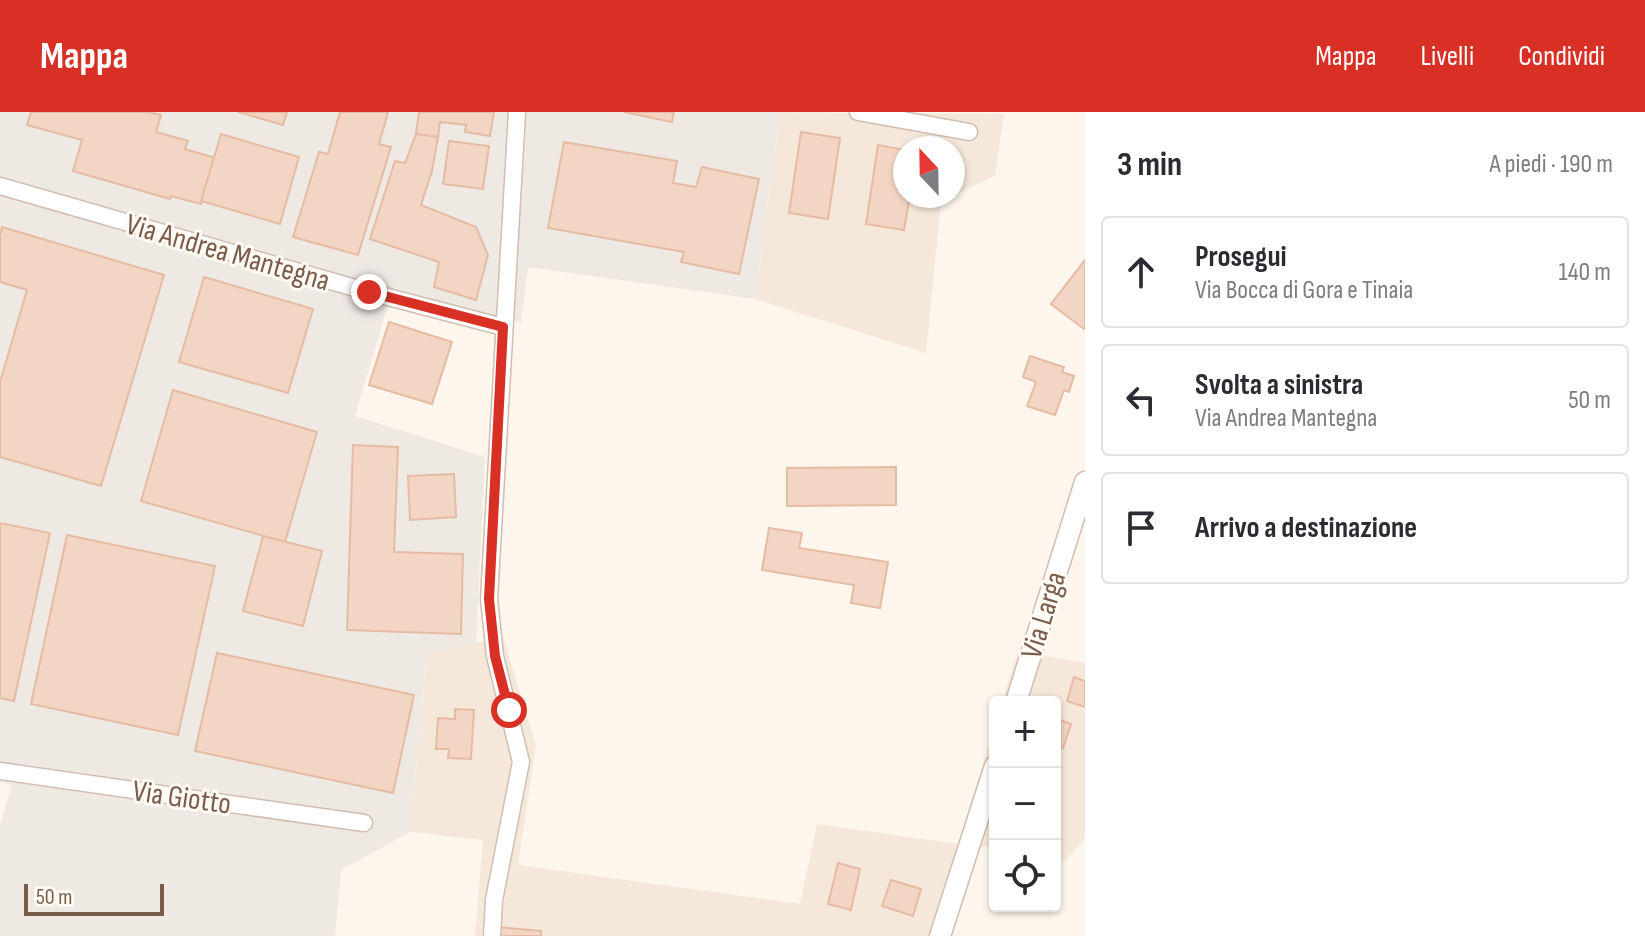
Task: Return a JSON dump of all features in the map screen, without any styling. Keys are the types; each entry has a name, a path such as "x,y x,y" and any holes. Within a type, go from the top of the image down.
{"street":[{"path":"492,936 494,900 521,762 495,656 489,599 517,112"},
{"path":"858,112 969,132"},
{"name":"Via Andrea Mantegna","path":"0,186 369,292 503,327"},
{"name":"Via Larga","path":"1018,696 1085,482"},
{"path":"940,936 994,768"},
{"name":"Via Giotto","path":"0,771 364,823"}],"shaded area":[{"path":"0,112 780,112 755,299 528,267 521,323 393,288 355,416 485,457 476,643 427,653 410,832 341,870 335,936 0,936 0,825 12,785 0,782"},
{"path":"780,112 1004,114 995,176 965,190 965,136 893,136 893,208 940,208 926,353 755,299"},
{"path":"503,637 536,745 518,865 800,904 817,824 958,844 989,745 989,847 979,846 947,936 475,936 483,840 410,832 427,653"},
{"path":"1018,651 1085,663 1085,838 1065,861 1061,861 1061,696 1004,696"}],"building":[{"path":"31,112 149,112 161,115 156,132 188,141 185,149 215,158 201,204 171,196 170,199 73,171 82,140 27,125"},
{"path":"238,112 287,112 283,125"},
{"path":"340,112 388,112 379,144 391,147 358,255 293,237 319,152 328,154"},
{"path":"419,112 494,112 490,136 465,132 466,125 440,122 438,137 416,134"},
{"path":"624,112 674,112 672,122"},
{"path":"801,132 840,138 828,219 789,213"},
{"path":"221,134 299,157 280,224 201,201"},
{"path":"416,134 438,137 432,171 421,205 476,227 488,255 476,300 434,287 439,262 370,239 395,161 405,163"},
{"path":"449,141 489,146 483,189 443,184"},
{"path":"564,142 677,161 673,183 696,187 702,167 759,179 739,274 681,262 684,252 548,228"},
{"path":"878,145 893,148 893,208 908,208 904,230 866,224"},
{"path":"2,227 164,275 101,486 0,457 0,382 27,290 0,282"},
{"path":"1085,260 1085,328 1084,329 1051,304"},
{"path":"204,277 313,309 288,393 179,362"},
{"path":"389,322 452,342 432,404 369,385"},
{"path":"1030,356 1064,367 1062,372 1074,376 1069,392 1064,390 1055,415 1027,406 1036,382 1023,377"},
{"path":"173,390 317,432 285,542 141,501"},
{"path":"353,445 398,447 394,552 463,554 461,634 347,630"},
{"path":"896,467 896,505 787,506 787,468"},
{"path":"454,474 456,517 410,520 408,476"},
{"path":"0,523 50,533 14,701 0,698"},
{"path":"769,528 802,533 799,548 888,562 880,608 851,603 854,585 762,570"},
{"path":"67,535 215,566 178,735 31,704"},
{"path":"263,536 322,551 303,626 243,611"},
{"path":"217,653 414,695 393,793 195,751"},
{"path":"1074,677 1085,681 1085,707 1067,701"},
{"path":"455,709 474,710 471,759 448,758 449,749 436,749 438,718 455,719"},
{"path":"1061,720 1071,724 1061,747"},
{"path":"838,863 860,869 851,910 828,904"},
{"path":"891,880 921,889 913,916 882,906"},
{"path":"498,927 541,931 541,936 497,936"}],"route":[{"path":"369,292 503,327 489,599 495,656 509,710"}]}
